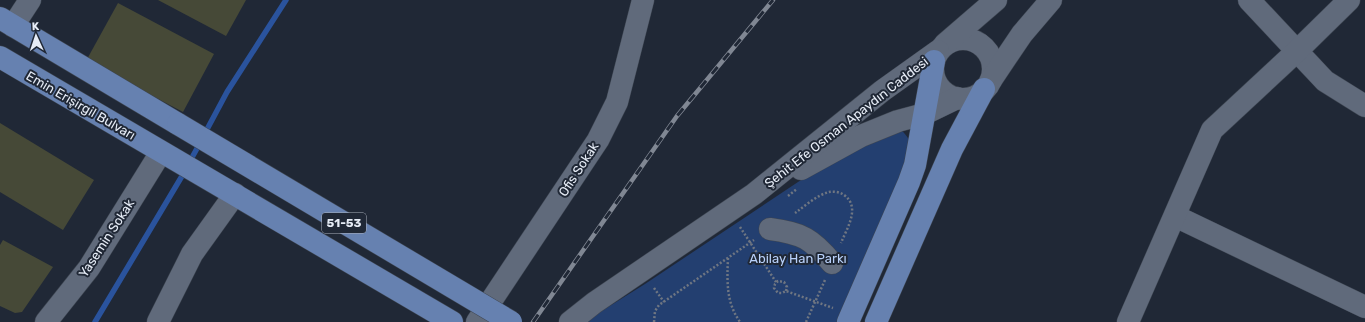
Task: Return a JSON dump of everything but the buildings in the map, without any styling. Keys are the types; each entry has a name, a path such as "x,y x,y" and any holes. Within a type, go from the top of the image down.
{"main road":[{"name":"51-53","path":"7,22 511,322"},
{"path":"841,315 909,182 915,165 924,114 939,52"},
{"name":"Emin Erişirgil Bulvarı","path":"0,57 161,152"},
{"path":"876,322 952,149 987,85"},
{"name":"51-53","path":"161,152 452,322"}],"street":[{"path":"7,22 30,0"},
{"name":"Ofis Sokak","path":"477,322 598,140 617,102 644,0"},
{"name":"Şehit Efe Osman Apaydın Caddesi","path":"570,322 594,303 754,194 882,91 939,52 996,0"},
{"path":"987,85 1022,34 1051,0"},
{"path":"1249,0 1325,81 1365,106"},
{"path":"1128,322 1212,130 1297,51 1349,0"},
{"path":"957,98 948,95 940,89 932,70 939,52 954,40 964,39 974,41 982,46 988,53 992,62 992,72 987,85"},
{"name":"Şehit Efe Osman Apaydın Caddesi","path":"754,194 861,136 898,121 924,114 957,98 967,98 977,95 987,85"},
{"name":"Yasemin Sokak","path":"46,322 89,268 161,152"},
{"path":"158,322 192,254 235,194"},
{"path":"1175,216 1365,307"},
{"path":"770,229 792,233 807,239 832,263"}],"path":[{"path":"740,227 776,282 774,286 776,292 782,293 786,291 841,315"},
{"path":"728,258 728,296 732,309 740,322"},
{"path":"776,282 781,280 786,283 786,291"},
{"path":"652,286 664,302"},
{"path":"654,315 654,322"}],"green space":[{"name":"Abilay Han Parkı","path":"901,130 909,141 911,155 840,322 584,322 645,284 840,154"}],"waterway":[{"path":"204,135 227,92 286,0"},
{"path":"189,163 200,143"},
{"path":"95,322 185,171"}],"railway":[{"path":"533,322 677,116 773,0"}]}
